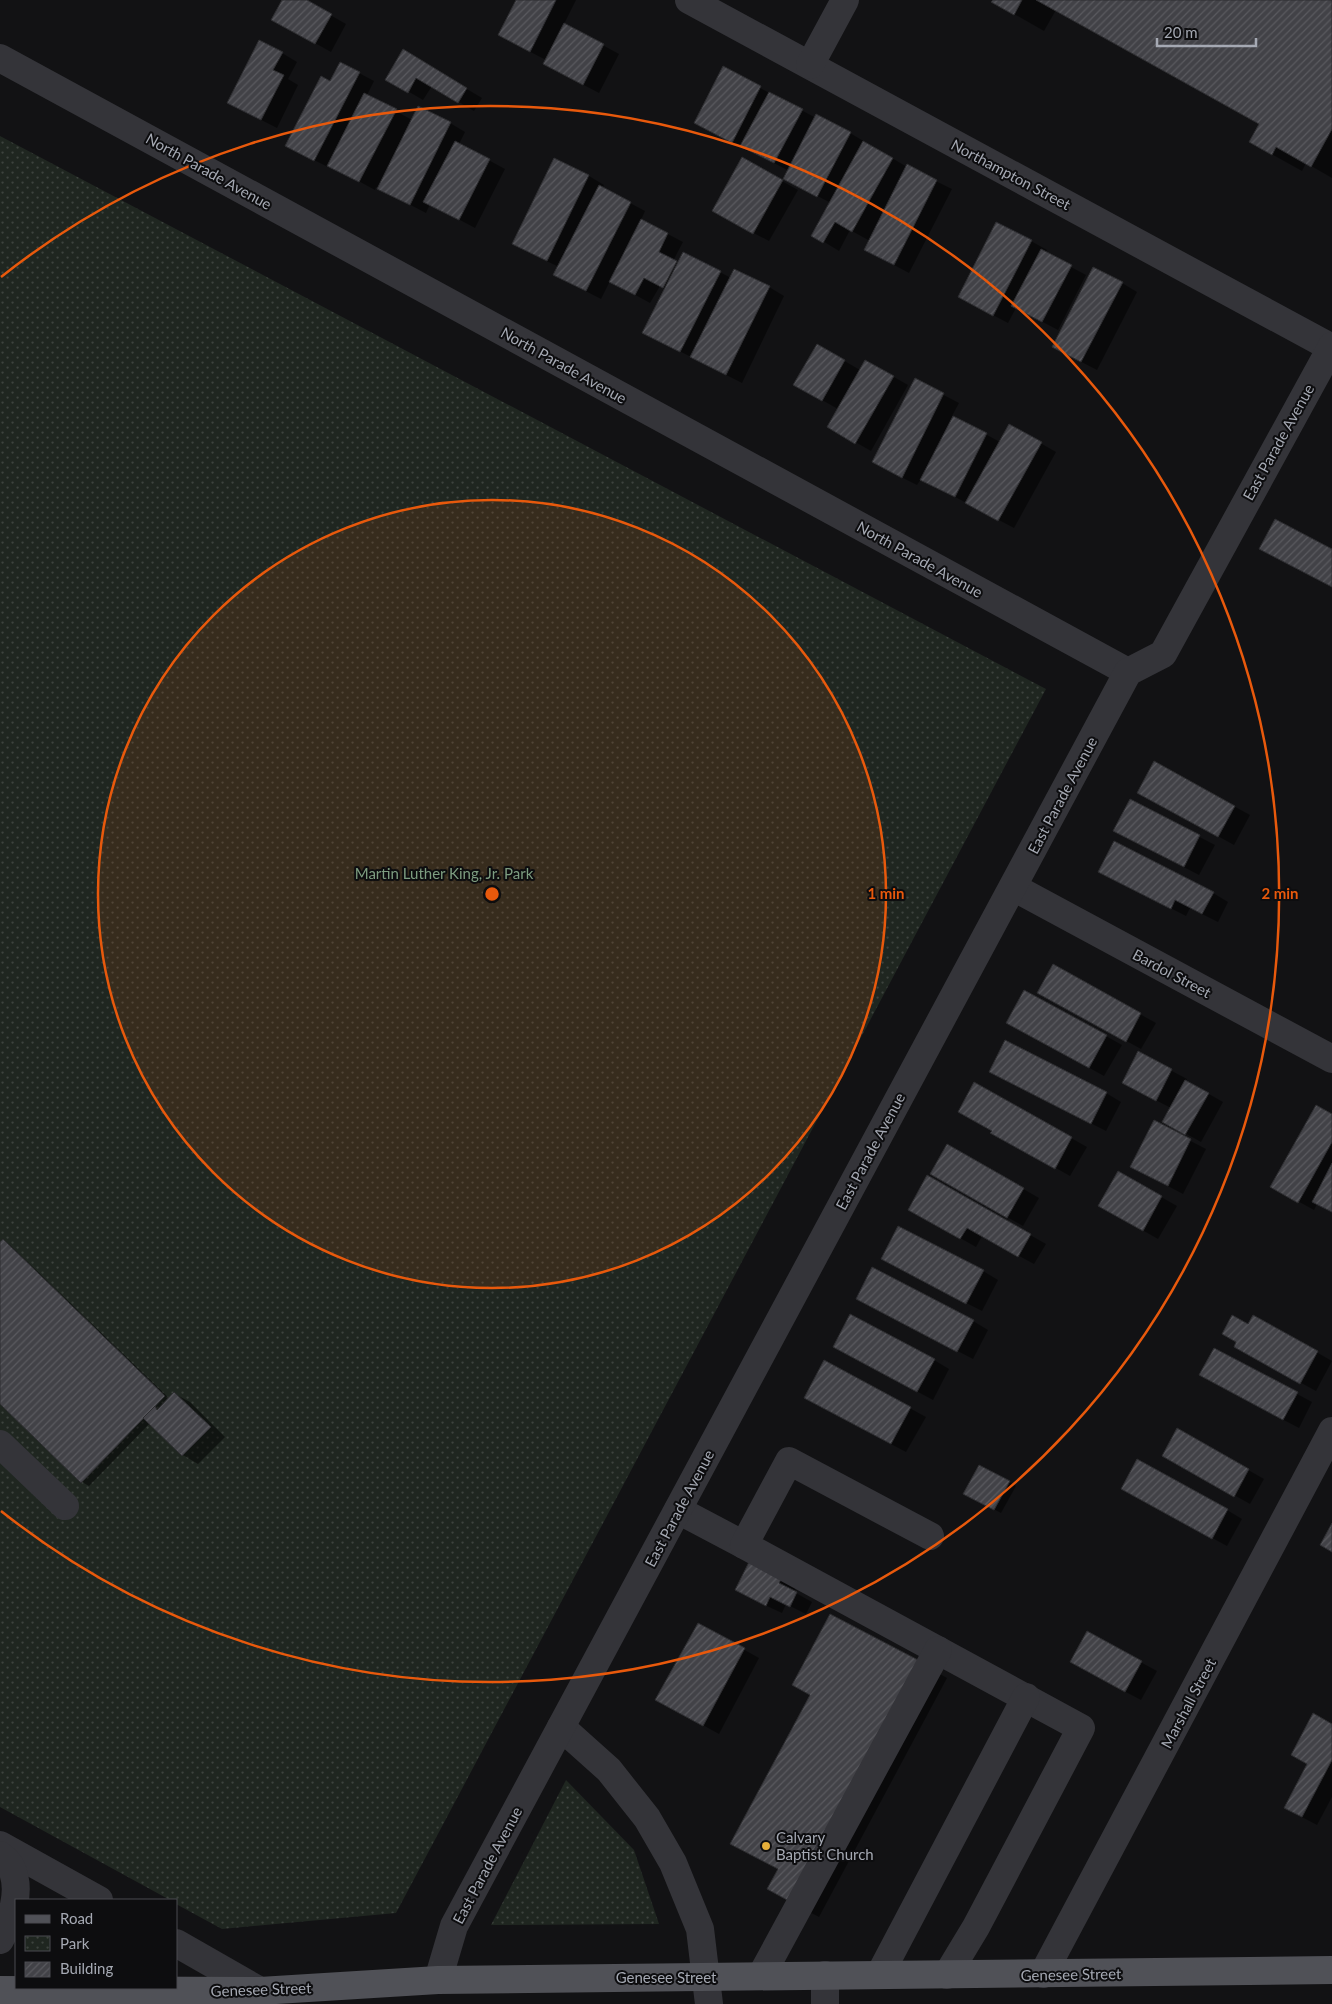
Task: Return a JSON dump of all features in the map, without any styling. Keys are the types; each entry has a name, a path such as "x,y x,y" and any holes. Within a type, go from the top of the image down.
{"main road":[{"name":"Genesee Street","path":"0,1990 26,1997 260,1991 438,1980 1332,1970"},
{"path":"260,1991 284,2004"}],"street":[{"name":"Northampton Street","path":"689,0 729,9 810,65 1332,347"},
{"path":"810,65 845,0"},
{"name":"North Parade Avenue","path":"0,58 1128,672"},
{"name":"East Parade Avenue","path":"438,1980 454,1926 1128,672 1163,654 1332,347"},
{"name":"Bardol Street","path":"1013,887 1332,1059"},
{"name":"Marshall Street","path":"1043,1974 1332,1431"},
{"path":"0,1444 65,1506"},
{"path":"744,1545 789,1461 930,1536"},
{"path":"678,1510 1081,1728 976,1927 947,1975"},
{"path":"762,1976 938,1650"},
{"path":"880,1974 1026,1697"},
{"path":"561,1727 609,1770 646,1818 673,1863 700,1929 709,2004"},
{"path":"0,1845 97,1899"},
{"path":"0,1855 11,1865 17,1886 12,1910 3,1925"},
{"path":"178,1945 260,1991"},
{"path":"825,1975 825,2004"}],"green space":[{"name":"Martin Luther King, Jr. Park","path":"0,136 1046,689 396,1913 222,1929 178,1905 178,1899 168,1899 0,1807"},
{"path":"566,1780 634,1850 659,1924 491,1925"}],"building":[{"path":"282,0 307,0 332,14 315,44 271,20"},
{"path":"516,0 556,0 530,52 498,35"},
{"path":"993,0 1022,0 1014,15 991,2"},
{"path":"1036,0 1332,0 1332,129 1311,167 1276,147 1272,155 1249,142 1259,124"},
{"path":"564,23 604,44 583,85 543,64"},
{"path":"259,40 283,52 273,70 284,75 261,120 227,103"},
{"path":"403,49 467,88 458,103 416,78 408,93 385,80"},
{"path":"340,62 360,72 314,161 285,146 321,76 330,81"},
{"path":"723,66 761,86 732,143 694,123"},
{"path":"769,92 803,109 774,163 740,146"},
{"path":"364,93 397,109 359,182 327,166"},
{"path":"418,106 451,122 410,205 377,189"},
{"path":"816,114 851,132 817,197 783,179"},
{"path":"455,141 490,159 459,220 423,202"},
{"path":"863,141 893,158 852,232 835,222 823,243 811,236"},
{"path":"742,157 783,180 753,234 712,211"},
{"path":"554,158 589,175 547,261 512,244"},
{"path":"907,164 937,180 894,265 864,250"},
{"path":"599,185 631,202 586,291 553,275"},
{"path":"641,219 668,233 659,252 677,261 663,288 644,278 635,295 609,282"},
{"path":"996,222 1032,240 993,316 958,297"},
{"path":"1041,249 1072,265 1042,322 1011,306"},
{"path":"683,252 721,271 680,352 642,333"},
{"path":"1093,267 1123,282 1081,362 1052,347"},
{"path":"734,269 770,286 726,375 690,357"},
{"path":"817,344 845,360 822,401 793,385"},
{"path":"865,360 894,376 855,444 827,427"},
{"path":"915,378 944,393 902,478 872,462"},
{"path":"953,416 987,433 955,497 920,480"},
{"path":"1009,424 1042,442 998,521 965,503"},
{"path":"1275,519 1332,549 1332,587 1259,549"},
{"path":"1154,761 1235,806 1218,837 1137,793"},
{"path":"1130,799 1200,835 1184,867 1113,831"},
{"path":"1114,841 1214,892 1202,914 1175,900 1171,909 1098,872"},
{"path":"1053,964 1141,1013 1126,1042 1037,993"},
{"path":"1024,990 1107,1035 1089,1068 1006,1023"},
{"path":"1005,1040 1107,1092 1091,1124 989,1072"},
{"path":"1138,1051 1172,1069 1156,1101 1122,1083"},
{"path":"1185,1080 1209,1093 1185,1135 1162,1122"},
{"path":"974,1082 1072,1137 1055,1169 990,1133 992,1131 958,1112"},
{"path":"1316,1105 1332,1114 1332,1142 1298,1203 1270,1187"},
{"path":"1154,1120 1191,1139 1168,1186 1130,1167"},
{"path":"947,1144 1024,1188 1007,1218 930,1174"},
{"path":"1332,1163 1332,1212 1312,1202"},
{"path":"1118,1171 1162,1196 1143,1231 1098,1206"},
{"path":"927,1175 1031,1234 1018,1257 967,1228 960,1239 908,1210"},
{"path":"898,1226 984,1270 966,1304 881,1259"},
{"path":"3,1239 165,1396 81,1483 0,1404 0,1242"},
{"path":"872,1267 974,1320 957,1352 856,1299"},
{"path":"850,1314 935,1359 917,1392 833,1347"},
{"path":"1232,1315 1248,1324 1253,1315 1318,1351 1300,1384 1234,1347 1236,1342 1222,1334"},
{"path":"1214,1348 1298,1392 1283,1420 1199,1375"},
{"path":"824,1360 911,1407 891,1444 804,1398"},
{"path":"174,1392 211,1427 182,1456 143,1418 155,1406 157,1410"},
{"path":"1177,1428 1249,1469 1234,1497 1162,1456"},
{"path":"1137,1459 1228,1509 1212,1539 1121,1489"},
{"path":"979,1465 1010,1481 994,1510 963,1494"},
{"path":"1332,1523 1332,1552 1320,1545"},
{"path":"750,1560 783,1576 779,1583 797,1592 790,1607 770,1597 766,1606 735,1590"},
{"path":"830,1614 918,1660 789,1901 767,1889 778,1869 730,1844 810,1695 792,1685"},
{"path":"698,1623 745,1648 703,1726 655,1700"},
{"path":"1087,1631 1142,1661 1125,1692 1070,1662"},
{"path":"1313,1713 1332,1724 1332,1760 1302,1817 1284,1808 1307,1764 1291,1755"}],"place":[{"name":"Calvary Baptist Church","path":"766,1846"}]}
